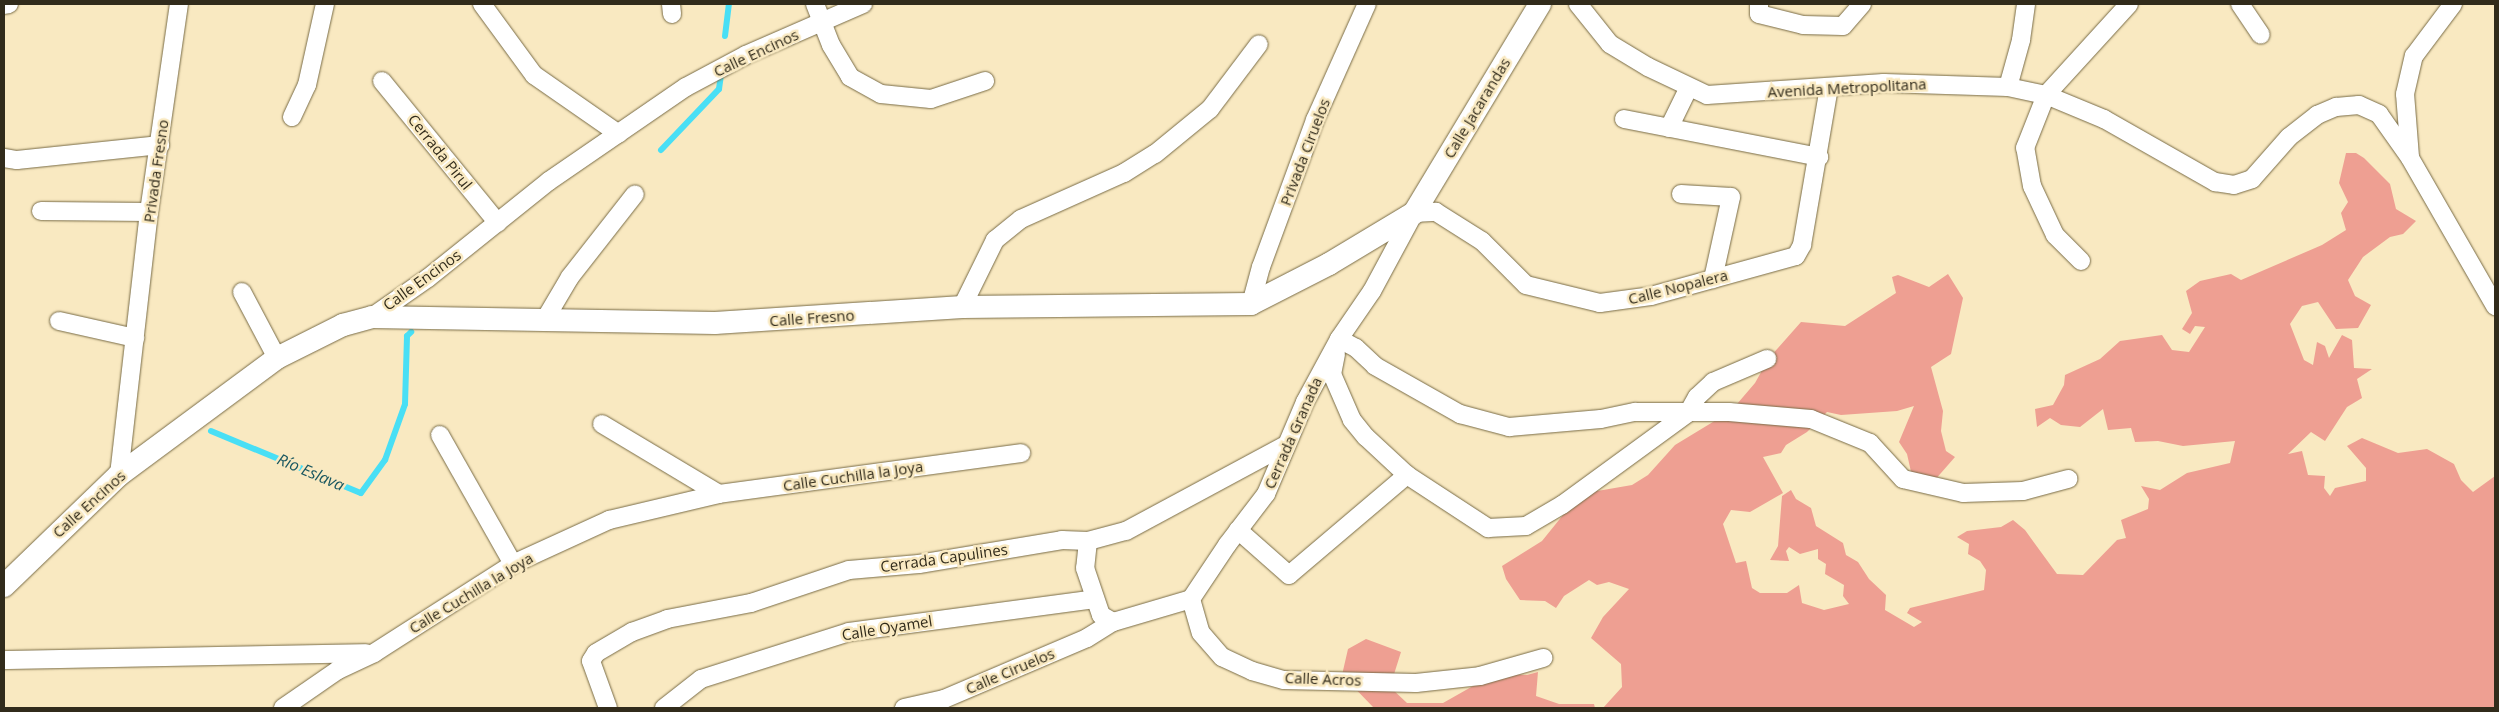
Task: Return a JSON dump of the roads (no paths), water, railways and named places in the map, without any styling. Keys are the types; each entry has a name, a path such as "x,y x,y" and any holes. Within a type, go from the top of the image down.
{"street":[{"path":"4,5 9,4"},
{"name":"Privada Fresno","path":"119,475 149,212 179,4"},
{"path":"292,117 307,85 325,4"},
{"path":"482,4 534,75 619,134"},
{"path":"815,4 820,21 850,77 881,94 932,99 986,81"},
{"name":"Calle Encinos","path":"4,586 119,475 277,358 342,325 372,317 498,223 549,181 686,87 820,21 863,4"},
{"name":"Privada Ciruelos","path":"1251,304 1261,267 1314,120 1367,4"},
{"name":"Calle Jacarandas","path":"1339,339 1372,291 1414,213 1540,4"},
{"name":"Avenida Metropolitana","path":"1578,4 1610,44 1688,89 1707,96 1884,83 2008,87 2046,94 2146,140 2215,182 2234,185 2252,180 2289,137 2316,115 2336,107 2359,105 2379,114 2410,158 2495,306"},
{"path":"1759,9 1803,25 1843,26 1862,4"},
{"path":"2008,87 2021,40 2026,4"},
{"path":"2081,261 2055,235 2032,186 2025,148 2046,94 2130,4"},
{"path":"2240,4 2261,36"},
{"path":"2410,158 2405,94 2414,56 2452,4"},
{"path":"962,307 995,240 1021,219 1124,173 1155,154 1210,109 1246,66 1259,44"},
{"name":"Cerrada Pirul","path":"382,81 498,223"},
{"name":"Calle Nopalera","path":"1414,213 1436,212 1482,241 1526,285 1600,303 1651,296 1796,256 1802,245 1810,184 1818,157 1829,87"},
{"path":"1669,128 1688,89"},
{"path":"1624,119 1818,157"},
{"path":"4,158 17,160 160,145"},
{"path":"544,321 570,277 634,194"},
{"path":"1680,194 1731,197 1713,279"},
{"path":"41,211 149,212"},
{"name":"Calle Jacarandas","path":"1251,304 1329,264 1414,213"},
{"path":"242,292 277,358"},
{"name":"Calle Fresno","path":"372,317 544,321 776,321 962,307 1251,304"},
{"path":"59,321 135,338"},
{"path":"1767,359 1713,382 1696,397 1688,414 1570,500 1526,526 1488,528 1407,475 1366,438 1352,420 1332,374 1339,339 1356,348 1375,366 1460,414 1510,427 1601,419 1635,412 1688,414 1729,412 1810,419 1870,443 1903,479 1963,493 2023,491 2068,479"},
{"name":"Cerrada Granada","path":"1192,599 1238,530 1266,494 1284,446 1339,339"},
{"path":"602,424 719,494"},
{"path":"440,435 513,564"},
{"name":"Cerrada Capulines","path":"608,708 591,661 596,653 632,632 667,619 751,603 850,570 919,564 1062,540 1088,542 1126,531 1284,446"},
{"name":"Calle Cuchilla la Joya","path":"374,653 513,564 609,520 719,494 1020,453"},
{"path":"1238,530 1289,575 1407,475"},
{"path":"1088,542 1085,568 1101,615 1113,622 1192,599"},
{"name":"Calle Oyamel","path":"664,708 701,679 849,632 1095,599"},
{"name":"Calle Acros","path":"1192,599 1201,633 1222,657 1252,671 1284,680 1416,684 1480,676 1543,658"},
{"name":"Calle Ciruelos","path":"904,708 944,699 1087,638 1113,622"},
{"path":"4,660 374,653"},
{"path":"283,708 338,670 374,653"}],"waterway":[{"name":"Río Eslava","path":"725,36 729,4"},
{"name":"Río Eslava","path":"661,150 719,89 721,75"},
{"name":"Río Eslava","path":"211,431 361,493 385,460 405,404 407,336 411,332"}]}
